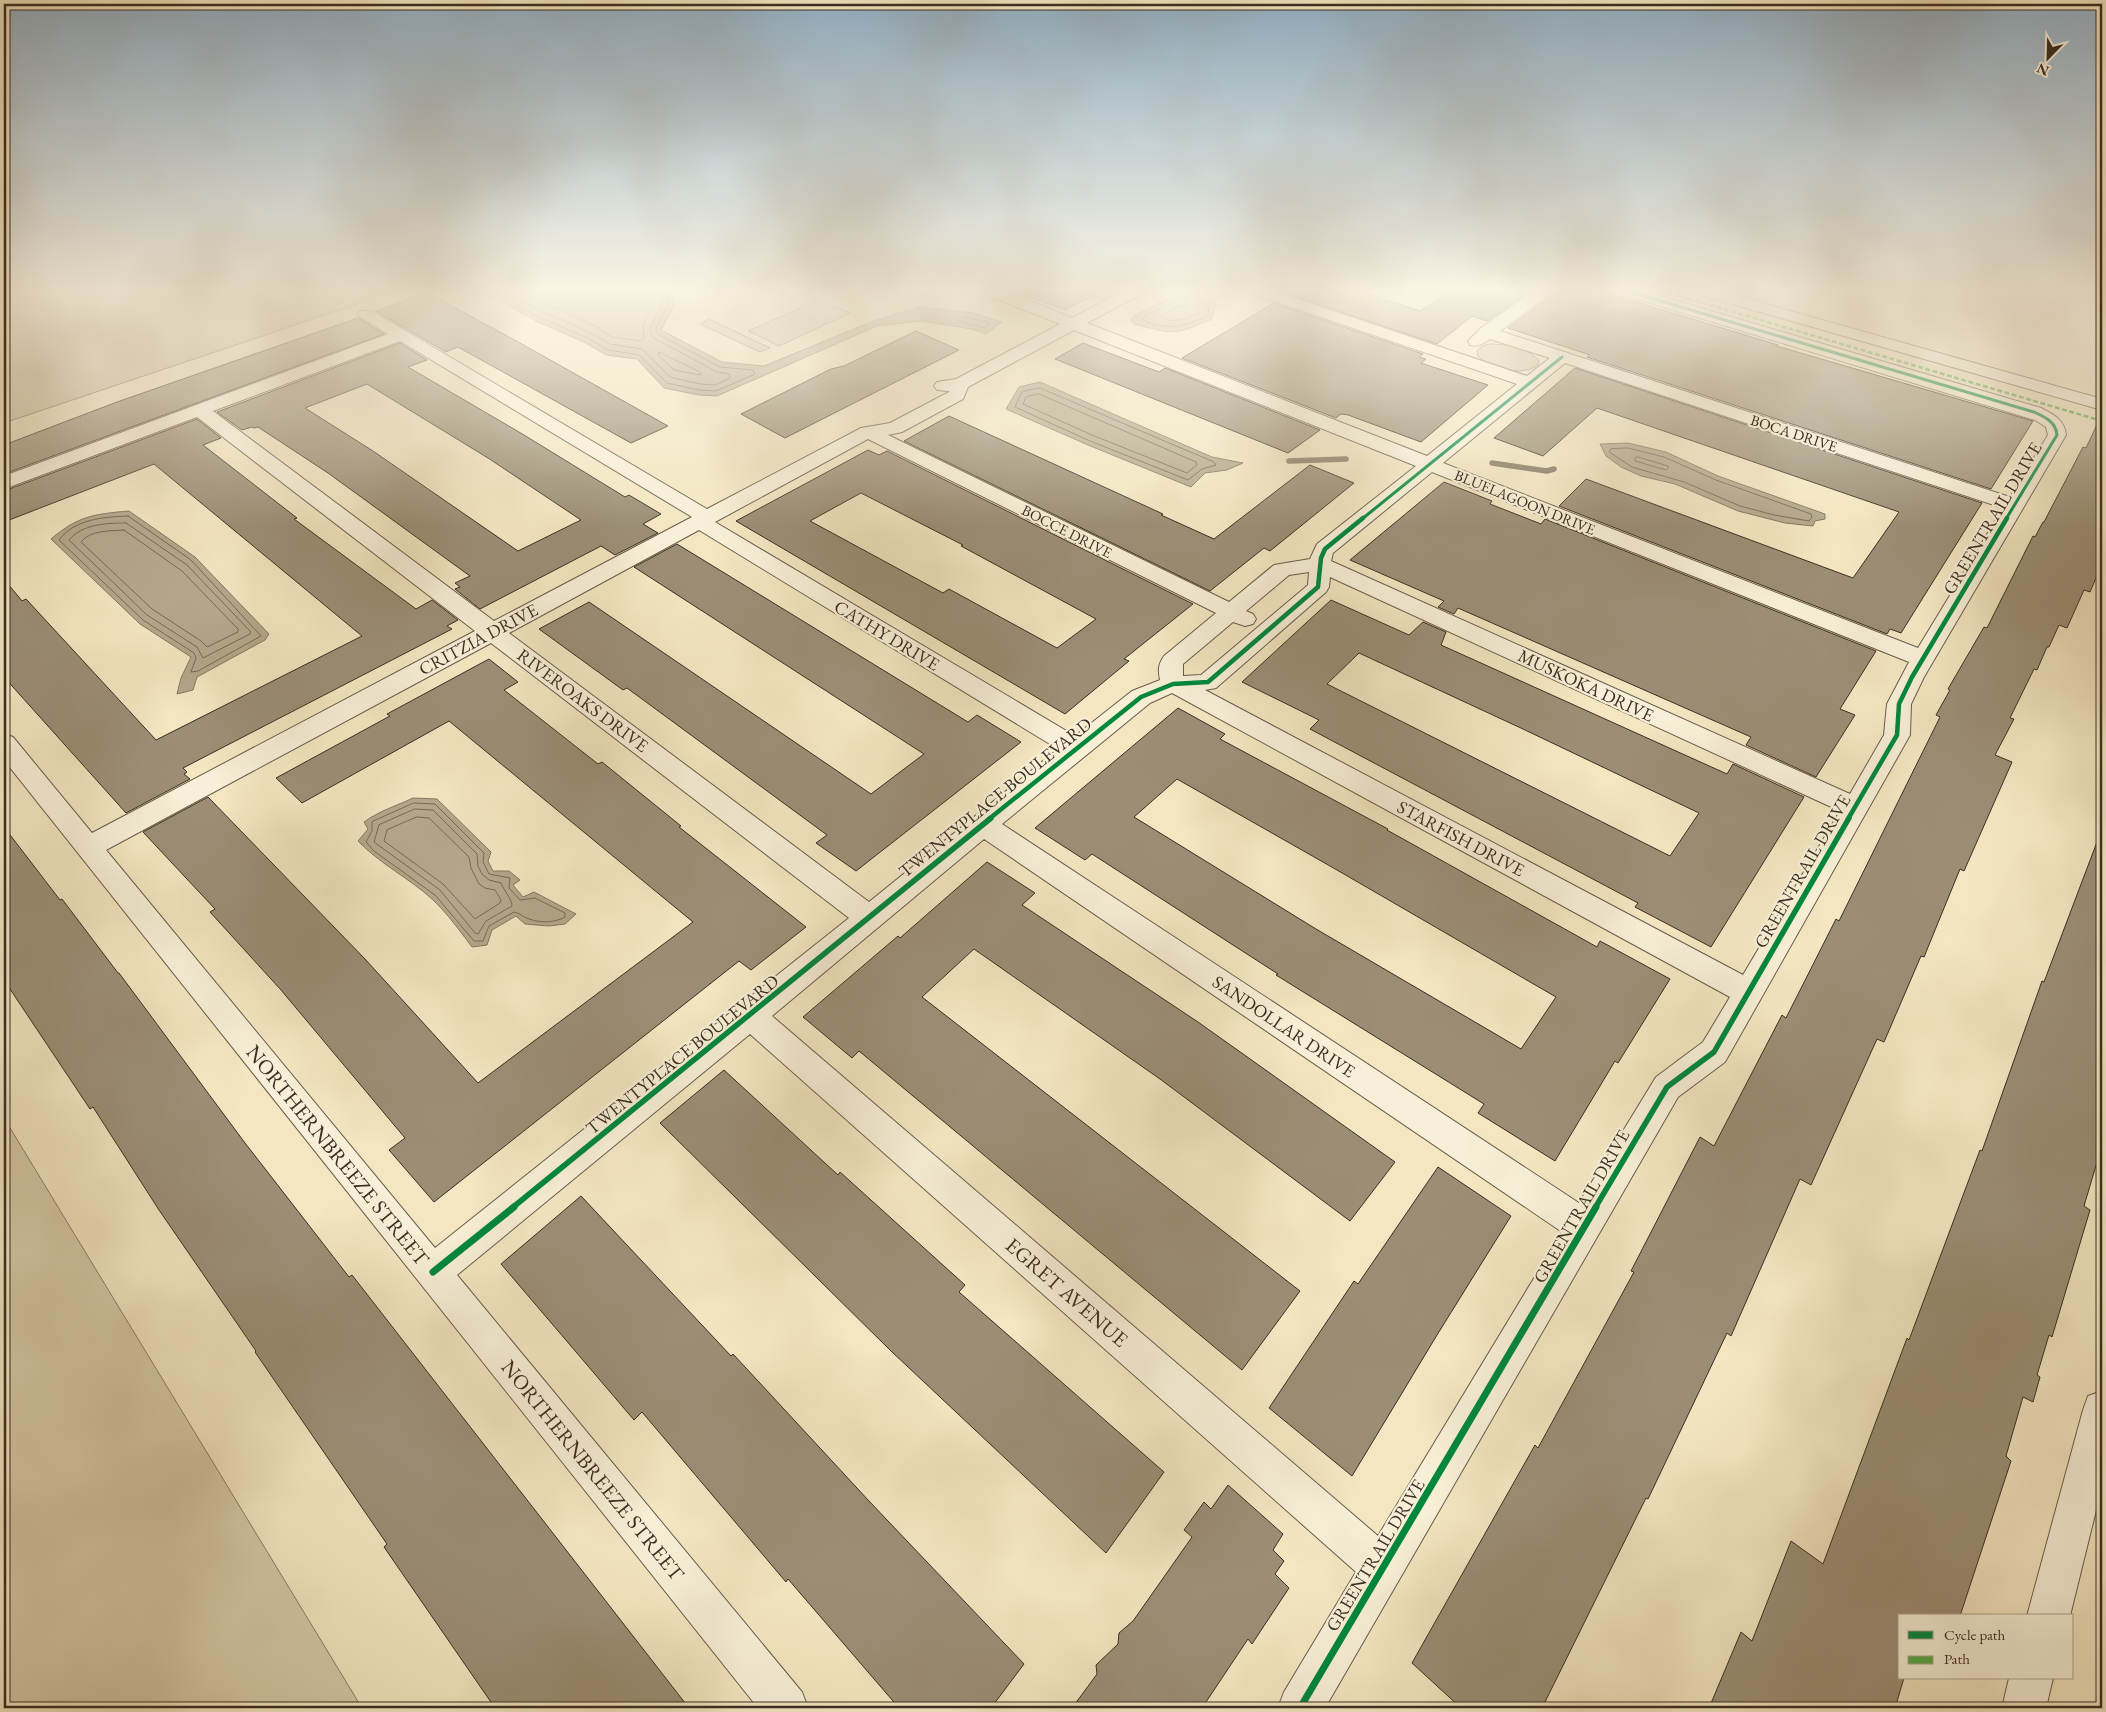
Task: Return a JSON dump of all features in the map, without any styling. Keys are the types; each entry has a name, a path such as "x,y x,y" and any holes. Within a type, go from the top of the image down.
{"street":[{"path":"4,483 312,368"},
{"name":"CATHY DRIVE","path":"455,368 1076,748"},
{"name":"CRITZIA DRIVE","path":"88,847 868,432 895,428 957,395 960,384 991,368"},
{"name":"BLUELAGOON DRIVE","path":"1186,368 1923,658"},
{"path":"1486,368 1530,383"},
{"path":"1173,684 1170,672 1172,661 1282,570 1318,564 1320,556 1325,549 1549,368"},
{"name":"BOCA DRIVE","path":"1595,368 2016,506"},
{"name":"GREENTRAIL DRIVE","path":"1300,1708 1667,1087 1714,1052 1747,992 1898,735 1896,714 1898,703 1923,658 2057,435 2058,429 2055,424 2034,412 1886,368"},
{"path":"1972,368 2102,405"},
{"name":"RIVEROAKS DRIVE","path":"199,410 870,918"},
{"name":"BOCCE DRIVE","path":"868,432 1267,630"},
{"name":"TWENTYPLACE BOULEVARD","path":"433,1272 1141,697 1173,684 1208,682 1318,587 1321,576 1318,564"},
{"name":"MUSKOKA DRIVE","path":"1318,564 1855,807"},
{"name":"STARFISH DRIVE","path":"1173,684 1747,992"},
{"name":"NORTHERNBREEZE STREET","path":"4,743 786,1708"},
{"name":"SANDOLLAR DRIVE","path":"983,825 1585,1227"},
{"name":"EGRET AVENUE","path":"750,1016 1384,1568"},
{"path":"2049,1614 2102,1410"},
{"path":"2024,1708 2031,1680"}],"shaded area":[{"path":"4,368 168,368 4,423"},
{"path":"1499,368 1534,368 1516,371"},
{"path":"4,1118 362,1708 4,1708"}],"water":[{"path":"645,368 781,368 717,396 699,395 664,388"},
{"path":"1040,382 1212,457 1243,463 1227,470 1205,473 1191,487 1006,409 1019,387"},
{"path":"1628,443 1666,452 1718,476 1825,514 1825,519 1815,521 1813,526 1785,523 1738,511 1675,484 1641,476 1621,467 1606,456 1600,444"},
{"path":"129,511 195,557 269,634 265,640 197,677 193,690 177,694 181,678 191,657 140,624 51,539 78,521 106,513"},
{"path":"413,798 437,799 491,852 488,861 493,871 509,871 520,880 513,885 523,897 534,892 576,914 565,924 549,926 525,924 516,916 492,930 487,945 472,947 432,899 358,841 368,829 364,822"}],"building":[{"path":"215,368 292,368 4,474 4,445 117,402"},
{"path":"334,368 410,368 625,497 629,495 661,514 643,524 658,533 615,555 601,546 480,609 455,589 460,587 455,583 470,576 328,473 258,427 242,430 217,412","holes":["367,384 488,458 581,520 518,551 373,451 305,408"]},
{"path":"496,368 564,368 668,426 631,443"},
{"path":"924,368 785,438 741,414 831,369"},
{"path":"1077,368 1148,368 1159,372 1165,368 1320,430 1288,453"},
{"path":"1207,368 1436,368 1488,385 1421,442 1348,415 1341,414 1336,418"},
{"path":"1575,368 1982,503 1901,633 1890,629 1887,634 1559,506 1586,479 1853,578 1899,512 1597,408 1543,456 1494,438"},
{"path":"1620,368 1852,368 2033,421 1991,489"},
{"path":"2102,414 2102,564 2090,592 2084,590 2067,628 2059,625 2037,670 2034,669 2010,718 2014,719 1995,755 2012,762 1964,871 1960,869 1924,957 1921,956 1884,1042 1877,1039 1811,1185 1800,1179 1731,1336 1727,1333 1648,1499 1646,1498 1542,1708 1461,1708 1412,1663 1535,1445 1538,1448 1634,1272 1631,1271 1700,1137 1714,1146 1782,1015 1786,1018 1836,919 1839,921 1940,717 1936,715 1950,690 1948,689 1984,627 1987,628 2033,536 2035,537 2044,522 2083,447 2086,448"},
{"path":"949,416 1214,539 1310,465 1354,483 1270,551 1264,548 1210,591 904,441"},
{"path":"197,419 221,438 203,445 297,518 294,519 416,609 432,600 458,620 447,626 452,629 183,768 187,772 184,774 190,779 126,813 4,677 4,579 22,601 26,599 156,740 362,636 154,464 4,522 4,491"},
{"path":"868,450 879,455 887,451 1193,604 1124,659 1129,661 1065,714 736,521","holes":["861,493 963,545 961,546 1096,619 1057,648 949,589 943,593 810,521"]},
{"path":"1444,482 1492,501 1490,504 1541,524 1545,519 1876,651 1840,709 1855,715 1816,777 1746,745 1751,737 1458,608 1454,614 1438,607 1444,601 1350,560"},
{"path":"677,544 968,722 977,715 1021,742 856,871 816,843 827,835 627,688 623,690 539,629 589,602 871,794 924,754 634,567"},
{"path":"1331,600 1409,635 1423,622 1446,632 1441,645 1727,774 1733,764 1804,797 1711,947 1635,907 1638,903 1310,729 1319,720 1242,682","holes":["1359,653 1699,813 1670,856 1327,684"]},
{"path":"489,659 518,682 504,690 598,764 602,762 681,826 679,827 806,927 751,970 739,961 434,1202 389,1150 405,1138 281,990 210,912 215,909 143,832 208,797 365,959 478,1083 693,922 449,721 302,803 276,778 390,716 387,714"},
{"path":"1178,708 1225,734 1220,739 1388,829 1597,947 1600,941 1670,979 1618,1063 1615,1061 1555,1161 1478,1113 1484,1104 1276,975 1278,974 1092,854 1085,860 1035,828","holes":["1177,779 1556,997 1521,1049 1316,929 1134,817"]},
{"path":"4,827 119,973 245,1143 349,1277 352,1275 689,1708 495,1708 384,1547 387,1544 159,1210 93,1107 90,1109 4,980"},
{"path":"2100,834 2102,835 2102,1165 2097,1162 2084,1206 2090,1210 2052,1337 2049,1335 2037,1375 2040,1377 2033,1402 2023,1397 2006,1456 2011,1461 1961,1614 1898,1614 1898,1680 1903,1680 1895,1708 1709,1708 1741,1632 1752,1641 1791,1541 1823,1564 1907,1338 1909,1340 1980,1150 1982,1151 2042,981 2044,982"},
{"path":"987,862 1035,893 1022,905 1198,1022 1395,1162 1350,1221 1160,1079 974,949 922,997 1300,1291 1242,1370 859,1051 852,1058 803,1017 898,936 900,938"},
{"path":"724,1070 838,1175 840,1172 965,1285 959,1292 1164,1472 1106,1553 891,1351 660,1123"},
{"path":"1438,1167 1511,1216 1352,1476 1269,1408 1354,1281 1358,1284"},
{"path":"581,1196 731,1356 733,1354 1024,1664 991,1708 899,1708 788,1579 786,1582 642,1412 634,1420 501,1264"},
{"path":"1228,1485 1283,1534 1273,1550 1284,1561 1275,1574 1289,1588 1252,1644 1248,1639 1202,1708 1072,1708 1097,1674 1096,1665 1118,1644 1119,1633 1133,1621 1192,1537 1184,1530 1204,1502 1211,1509"}],"waterway":[{"path":"1289,461 1346,459"},
{"path":"1492,463 1547,471 1554,469"}],"marked path":[{"path":"1922,368 2102,421"}],"cycle path":[{"path":"433,1272 1141,697 1173,684 1208,682 1318,587 1320,563 1325,549 1549,368"},
{"path":"1300,1708 1667,1087 1714,1052 1897,735 1897,710 1912,677 2057,435 2057,430 2053,423 2034,412 1886,368"}]}
